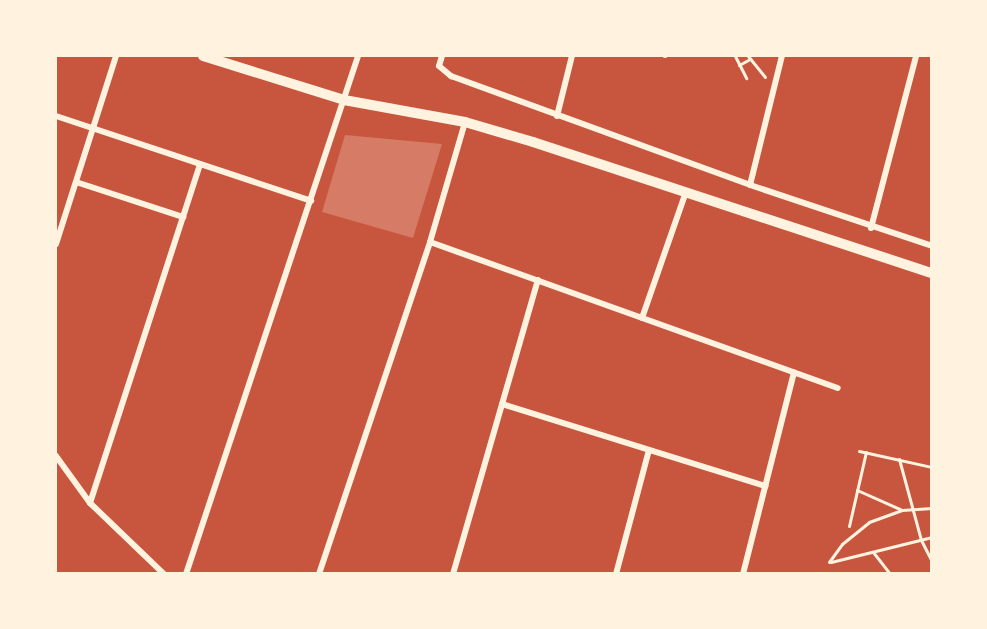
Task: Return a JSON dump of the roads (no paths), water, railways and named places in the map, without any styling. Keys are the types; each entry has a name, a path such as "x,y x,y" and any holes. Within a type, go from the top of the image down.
{"street":[{"path":"56,244 116,56"},
{"path":"203,56 344,100 465,122 932,273"},
{"path":"186,573 358,56"},
{"path":"442,56 439,66 444,72 557,116 871,228 932,246"},
{"path":"557,116 572,56"},
{"path":"750,184 782,56"},
{"path":"871,228 916,56"},
{"path":"56,116 311,201"},
{"path":"319,573 430,242 465,122"},
{"path":"90,502 200,164"},
{"path":"76,182 183,217"},
{"path":"642,318 686,192"},
{"path":"430,242 838,388"},
{"path":"453,573 538,280"},
{"path":"743,573 794,372"},
{"path":"502,404 766,486"},
{"path":"616,573 649,450"},
{"path":"56,456 90,502 164,573"}]}
